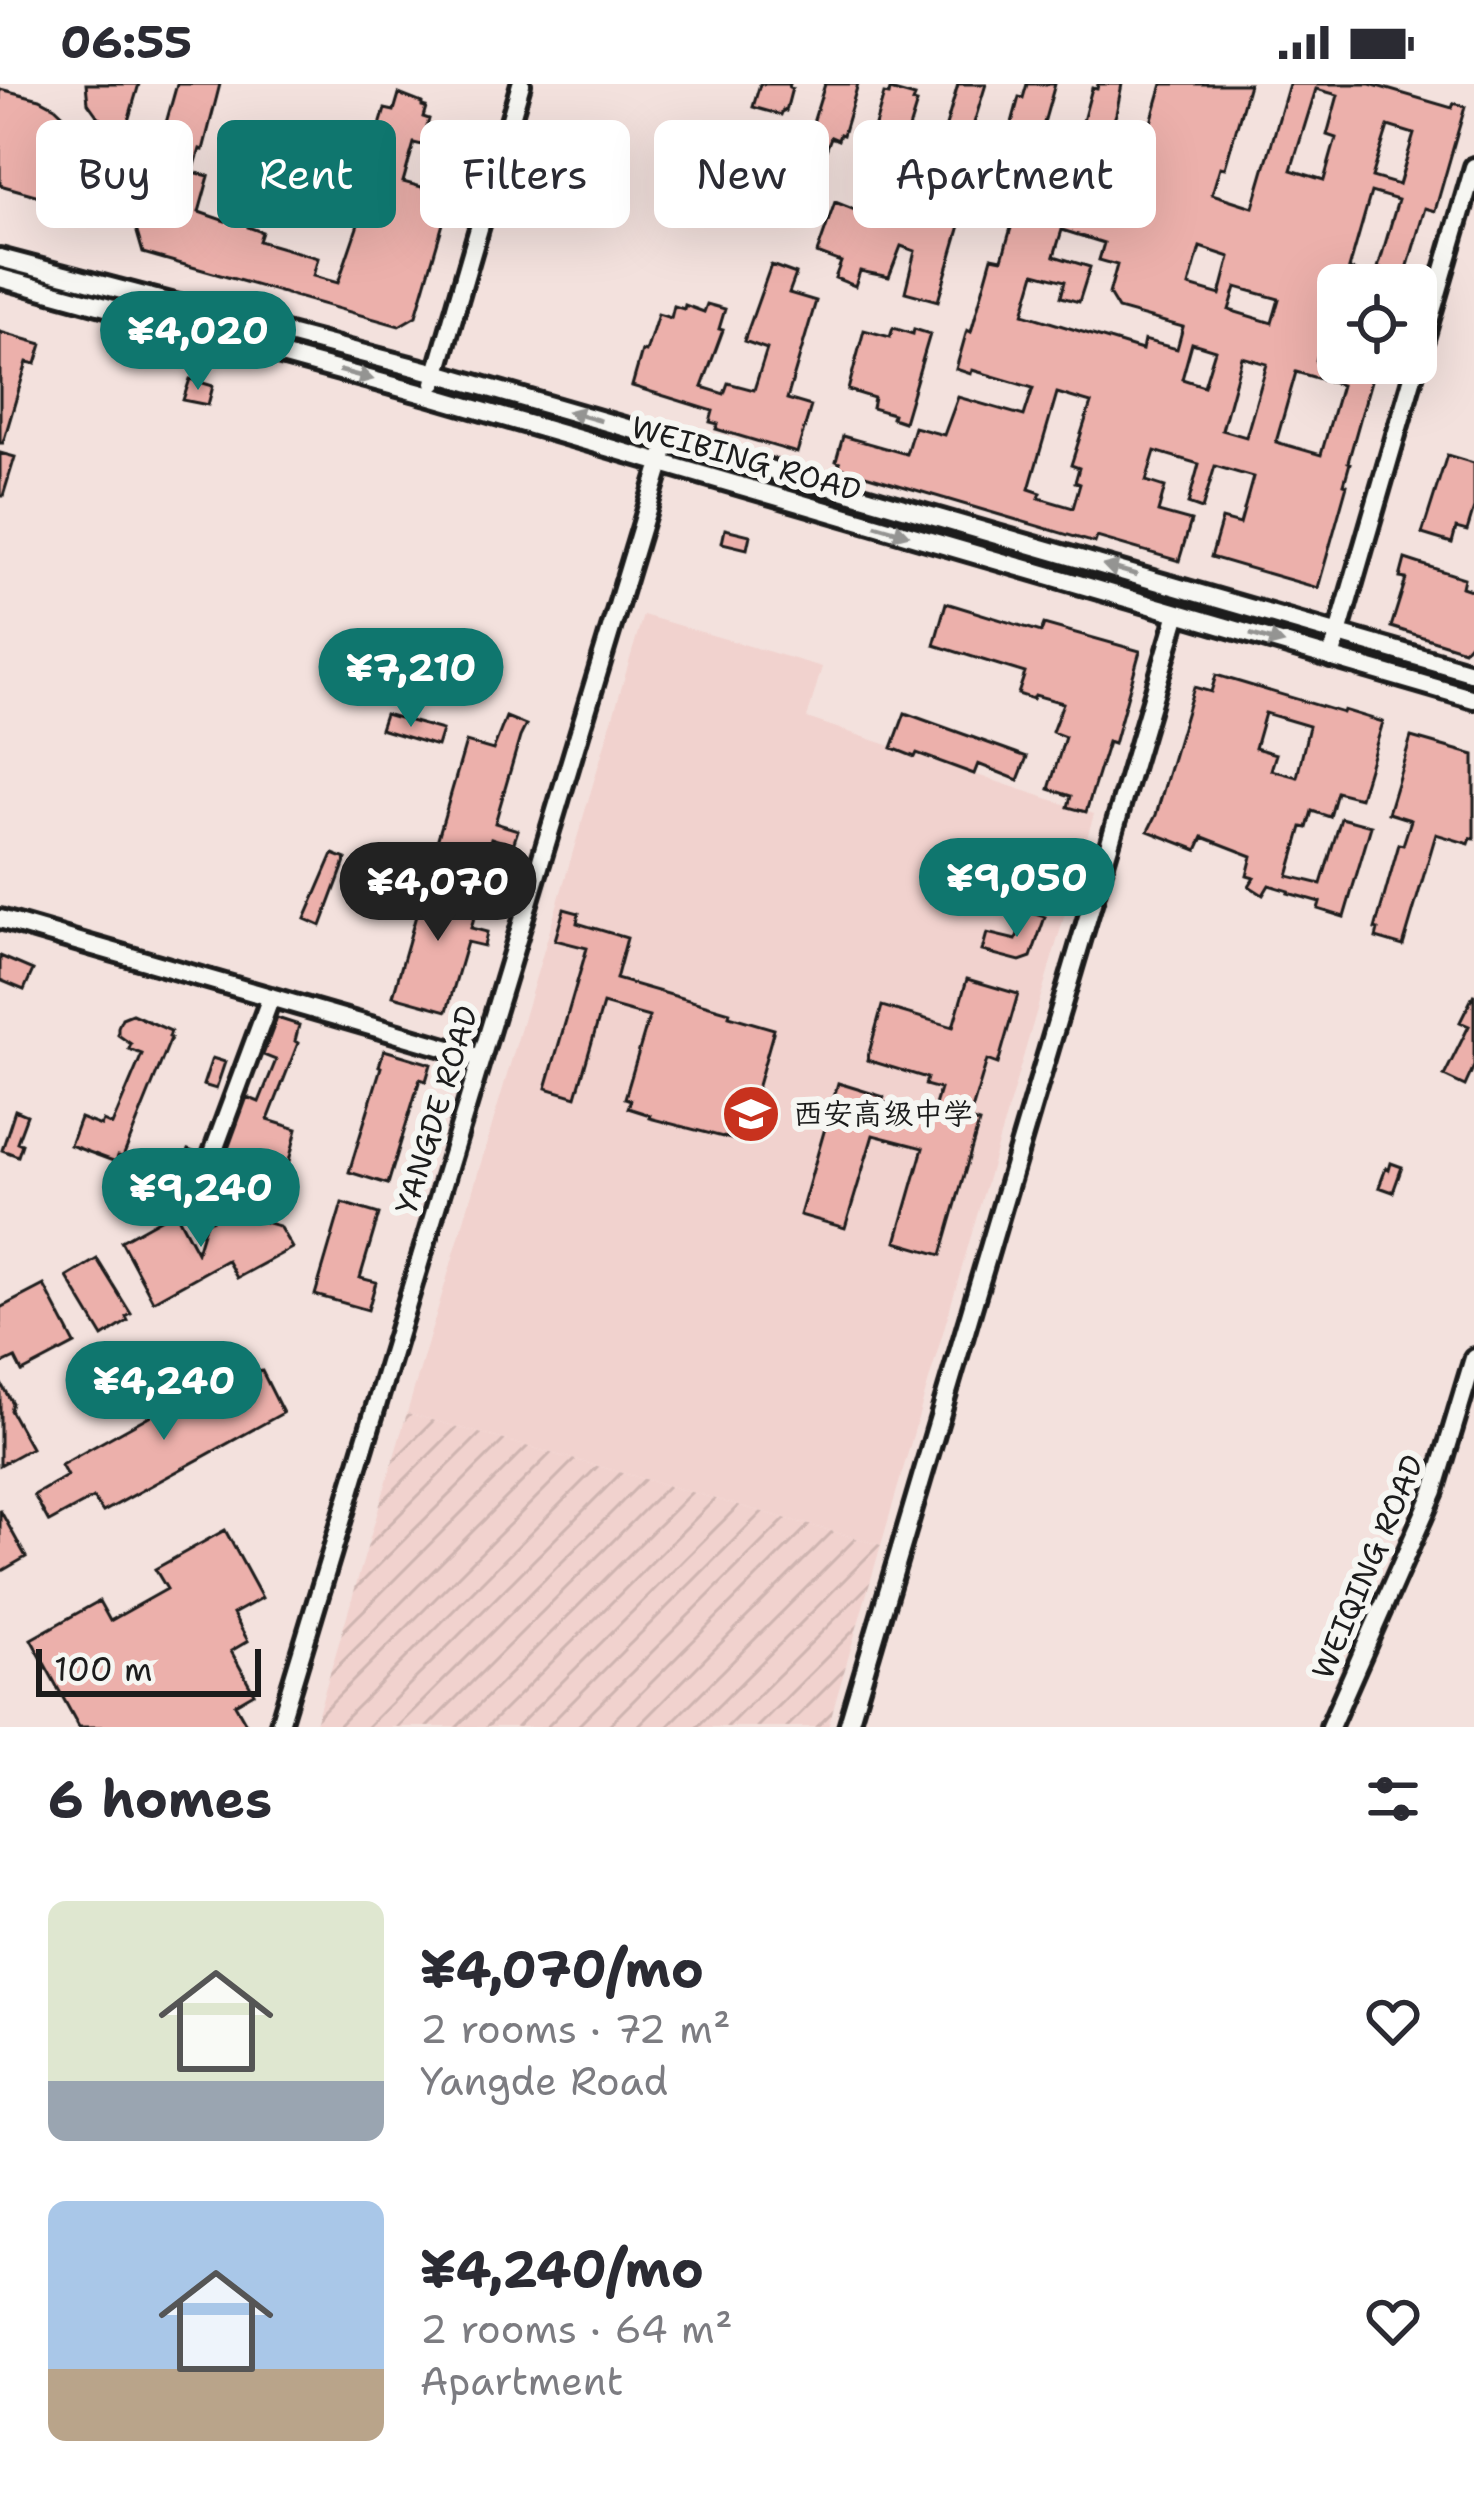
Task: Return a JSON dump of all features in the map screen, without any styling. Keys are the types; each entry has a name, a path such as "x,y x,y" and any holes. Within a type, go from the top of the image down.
{"street":[{"path":"431,396 521,84"},
{"path":"1331,658 1474,166"},
{"name":"WEIBING ROAD","path":"0,258 437,374 1474,673"},
{"name":"WEIBING ROAD","path":"0,278 431,396 1474,699"},
{"name":"YANGDE ROAD","path":"279,1727 668,440"},
{"path":"848,1727 1178,613"},
{"path":"0,919 481,1058"},
{"path":"210,1160 271,998"},
{"name":"WEIQING ROAD","path":"1330,1727 1434,1491 1474,1358"}],"shaded area":[{"name":"西安高级中学","path":"643,615 822,667 807,718 1094,814 881,1545 407,1413"},
{"path":"407,1413 881,1545 828,1727 314,1727"}],"building":[{"path":"86,84 139,84 128,120 102,120 88,103"},
{"path":"177,84 220,84 193,172 193,120 167,120"},
{"path":"760,84 790,84 786,111 781,115 753,107"},
{"path":"825,84 858,84 838,140 831,137 829,142 829,120 814,120"},
{"path":"958,84 986,84 975,120 948,120"},
{"path":"1027,84 1055,84 1045,120 1013,120"},
{"path":"1122,84 1114,120 1083,120 1092,88"},
{"path":"1162,84 1249,84 1225,168 1220,167 1212,194 1253,207 1289,84 1370,84 1452,108 1454,103 1465,107 1435,211 1425,208 1408,264 1379,264 1398,200 1371,192 1350,264 1317,264 1317,378 1296,372 1276,442 1321,455 1338,384 1370,384 1318,588 1211,557 1222,519 1240,524 1253,477 1215,466 1202,509 1188,504 1199,464 1155,451 1146,481 1165,487 1158,512 1191,521 1179,561 1097,537 1095,543 838,467 843,436 906,454 914,427 944,435 958,397 1024,416 1033,388 956,369 992,257 1002,259 1011,228 1156,228 1156,120 1152,120","holes":["1316,89 1338,95 1327,135 1336,138 1324,180 1291,170","1388,126 1414,134 1399,185 1372,177","1062,230 1104,243 1099,260 1117,265 1109,294 1118,309 1183,327 1177,349 1144,340 1142,350 1023,314 1035,273 1065,281 1061,297 1079,302 1090,267 1054,256","1200,247 1230,257 1220,295 1189,286","1236,287 1279,299 1272,323 1229,310","1192,343 1215,350 1204,386 1182,379","1242,357 1267,364 1246,437 1222,430","1057,393 1091,403 1071,465 1079,468 1075,482 1080,484 1073,508 1039,498 1041,493 1029,489"]},
{"path":"0,89 40,99 69,120 36,120 36,195 0,185"},
{"path":"890,90 915,97 912,120 877,120 884,94 889,95"},
{"path":"399,94 426,107 423,117 429,120 420,120 420,144 414,143 403,182 420,187 420,228 442,228 416,316 399,326 143,253 136,229 193,228 193,172 209,176 199,212 217,218 217,228 262,232 259,241 318,258 313,276 338,283 357,228 396,228 396,120 382,120 385,109 394,111"},
{"path":"835,202 853,209 853,228 959,228 938,301 905,292 915,251 901,246 889,277 860,271 855,286 835,278 841,262 817,253"},
{"path":"771,265 796,274 789,293 816,301 787,399 811,406 797,453 716,429 718,424 710,422 713,411 632,386 658,314 671,318 674,306 684,309 685,305 704,312 707,304 725,309 719,329 723,330 702,387 724,394 728,383 754,390 767,349 744,341"},
{"path":"893,328 930,334 904,422 872,408 874,398 848,390 864,330 890,337"},
{"path":"0,332 42,344 36,364 27,362 3,443 0,443"},
{"path":"190,379 213,386 208,405 183,400"},
{"path":"0,453 15,457 3,496 0,496"},
{"path":"1447,455 1474,463 1474,508 1467,531 1456,528 1452,543 1422,534"},
{"path":"725,529 750,535 747,549 722,543"},
{"path":"1405,559 1464,578 1462,587 1474,591 1474,628 1464,650 1391,627 1406,579 1400,578"},
{"path":"946,603 1041,632 1044,624 1140,651 1114,744 1108,742 1086,812 1068,807 1071,796 1049,789 1065,737 1052,732 1063,703 1018,694 1025,673 934,645"},
{"path":"1216,675 1383,722 1360,798 1337,792 1330,817 1312,811 1307,828 1302,827 1288,876 1321,884 1341,818 1371,826 1344,917 1318,909 1320,902 1289,891 1269,885 1263,895 1249,886 1254,878 1247,876 1252,856 1203,837 1197,850 1148,831 1194,687 1211,692","holes":["1265,713 1309,726 1297,777 1271,770 1276,754 1255,748"]},
{"path":"905,713 1027,757 1018,780 978,764 974,774 892,748"},
{"path":"385,714 442,730 437,746 380,729"},
{"path":"506,717 526,725 495,823 518,830 513,845 491,838 485,859 436,845 466,742 493,750"},
{"path":"1411,737 1474,755 1474,839 1469,844 1436,834 1403,946 1376,938 1375,929 1399,844 1403,845 1411,820 1388,813"},
{"path":"333,854 346,859 321,926 305,919"},
{"path":"427,877 481,893 471,928 487,932 484,946 467,942 447,1011 393,996"},
{"path":"564,909 579,913 577,923 627,938 616,979 774,1029 742,1142 628,1108 631,1100 625,1098 649,1017 603,1004 576,1097 546,1088 587,948 555,940"},
{"path":"1025,911 1045,917 1031,957 1020,961 982,951 987,933 1016,940"},
{"path":"0,956 33,970 24,990 0,980"},
{"path":"967,979 1018,994 998,1064 987,1060 969,1120 979,1123 941,1255 896,1242 923,1148 873,1135 845,1228 800,1215 838,1083 884,1097 882,1102 932,1115 940,1089 925,1085 927,1078 867,1060 882,1006 953,1027"},
{"path":"1474,994 1474,1066 1465,1086 1444,1076 1469,1026 1460,1022"},
{"path":"132,1014 171,1031 171,1038 123,1157 118,1156 116,1162 70,1145 80,1118 112,1125 142,1054 129,1049 131,1044 118,1035 122,1018"},
{"path":"277,1018 299,1025 298,1043 268,1120 297,1129 280,1197 227,1181 231,1169 222,1165 247,1097 259,1102 276,1060 263,1055"},
{"path":"384,1050 431,1064 426,1081 420,1079 388,1184 349,1172"},
{"path":"212,1058 225,1062 216,1089 203,1085"},
{"path":"15,1110 27,1115 17,1142 22,1144 18,1156 2,1150"},
{"path":"188,1150 199,1154 197,1178 174,1169 179,1156 185,1158"},
{"path":"1391,1163 1402,1167 1393,1192 1379,1187"},
{"path":"342,1203 379,1214 360,1278 376,1282 368,1310 315,1295"},
{"path":"175,1211 197,1252 206,1222 229,1212 279,1226 292,1248 237,1278 227,1260 153,1301 121,1241"},
{"path":"97,1259 131,1314 103,1337 67,1277"},
{"path":"44,1285 75,1344 22,1372 15,1358 0,1365 0,1308"},
{"path":"253,1361 283,1413 103,1512 93,1498 49,1522 34,1495 67,1476 61,1465"},
{"path":"0,1382 31,1448 0,1465"},
{"path":"0,1510 26,1557 0,1572"},
{"path":"225,1530 262,1598 233,1614 248,1641 231,1651 254,1693 235,1704 248,1727 79,1727 31,1639 99,1601 110,1621 167,1589 155,1569"}],"place":[{"name":"西安高级中学","path":"751,1114"}]}
